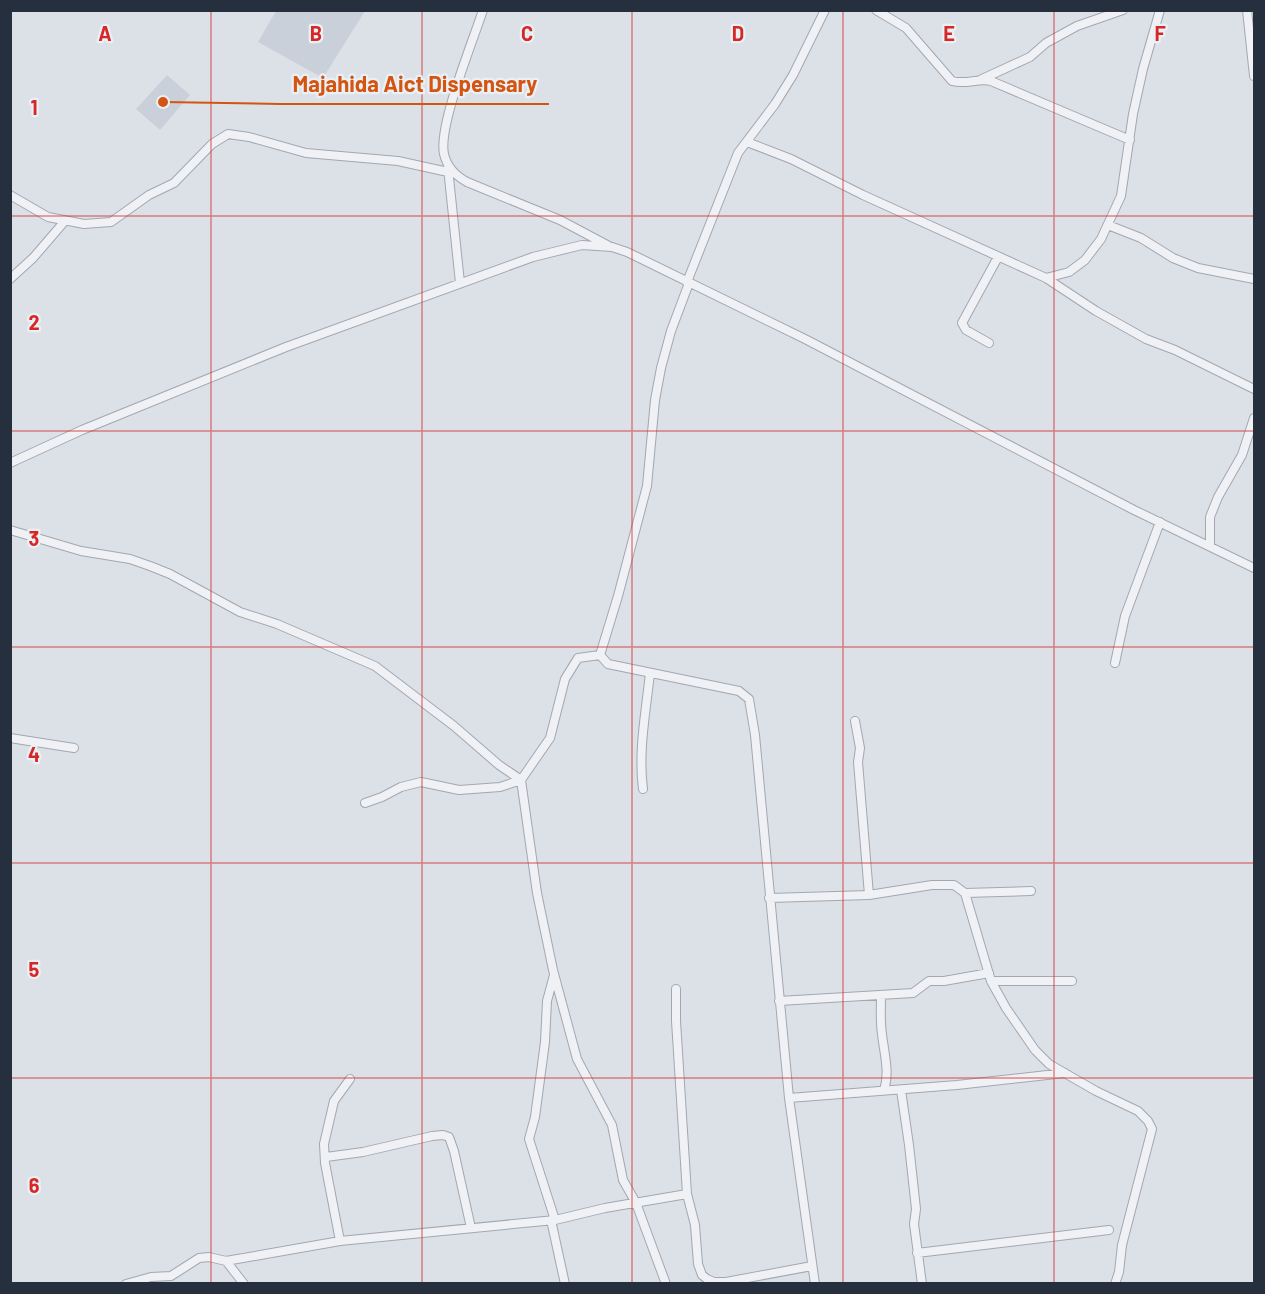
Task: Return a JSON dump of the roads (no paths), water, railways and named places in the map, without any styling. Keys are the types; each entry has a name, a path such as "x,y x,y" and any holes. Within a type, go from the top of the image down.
{"street":[{"path":"460,283 443,141 449,114 483,10"},
{"path":"600,655 647,486 655,400 671,331 738,153 775,104 793,75 825,10"},
{"path":"876,10 906,28 952,81 963,83 982,79 1030,57 1046,43 1077,26 1123,10"},
{"path":"1046,278 1069,272 1085,260 1101,239 1121,196 1143,69 1160,10"},
{"path":"1247,10 1254,76"},
{"path":"982,79 1130,140"},
{"path":"10,195 48,218 97,225 111,222 149,195 174,183 212,144 228,134 249,137 306,153 448,168 467,182 561,220 612,247 627,252 805,339 1254,568"},
{"path":"747,142 791,159 863,195 1046,278 1095,311 1137,334 1254,389"},
{"path":"10,279 33,258 64,222"},
{"path":"1108,225 1141,238 1173,258 1198,268 1254,279"},
{"path":"10,463 82,430 253,360 460,283 533,257 567,248 582,245 612,247"},
{"path":"989,343 966,330 962,323 998,257"},
{"path":"1210,546 1210,517 1218,497 1242,455 1254,418"},
{"path":"1115,663 1115,653 1125,616 1160,522"},
{"path":"10,530 81,551 130,559 150,566 170,574 240,612 277,624 375,666 521,780 537,894 577,1059 612,1125 623,1180 636,1203 666,1284"},
{"path":"600,655 608,664 739,691 749,699 755,735 789,1098 815,1284"},
{"path":"365,802 382,797 401,787 421,782 459,790 500,787 521,780 550,738 565,679 579,658 600,655"},
{"path":"643,789 641,776 643,740 650,673"},
{"path":"855,721 860,748 858,762 869,895"},
{"path":"10,738 74,748"},
{"path":"769,898 869,895 932,885 954,885 965,893 990,977 1006,1008 1035,1050 1048,1064 1138,1111 1152,1129 1122,1245 1119,1272 1115,1284"},
{"path":"965,893 1030,891"},
{"path":"555,975 547,1001 545,1042 535,1117 529,1139 553,1220 565,1284"},
{"path":"779,1001 913,993 928,981 990,977 1072,981"},
{"path":"676,989 687,1194 695,1225 698,1264 702,1275 714,1282 726,1282 812,1266"},
{"path":"881,996 887,1081 884,1090"},
{"path":"789,1098 901,1090 1065,1072"},
{"path":"340,1241 327,1174 325,1136 331,1121 334,1101 350,1079"},
{"path":"901,1090 916,1209 914,1224 922,1284"},
{"path":"326,1157 363,1152 432,1136 449,1137 471,1228"},
{"path":"126,1284 151,1276 171,1276 200,1258 209,1257 226,1261 307,1245 553,1220 605,1208 687,1194"},
{"path":"917,1253 1109,1230"},
{"path":"226,1261 244,1284"}],"place":[{"name":"Majahida Aict Dispensary","path":"163,102"}]}
